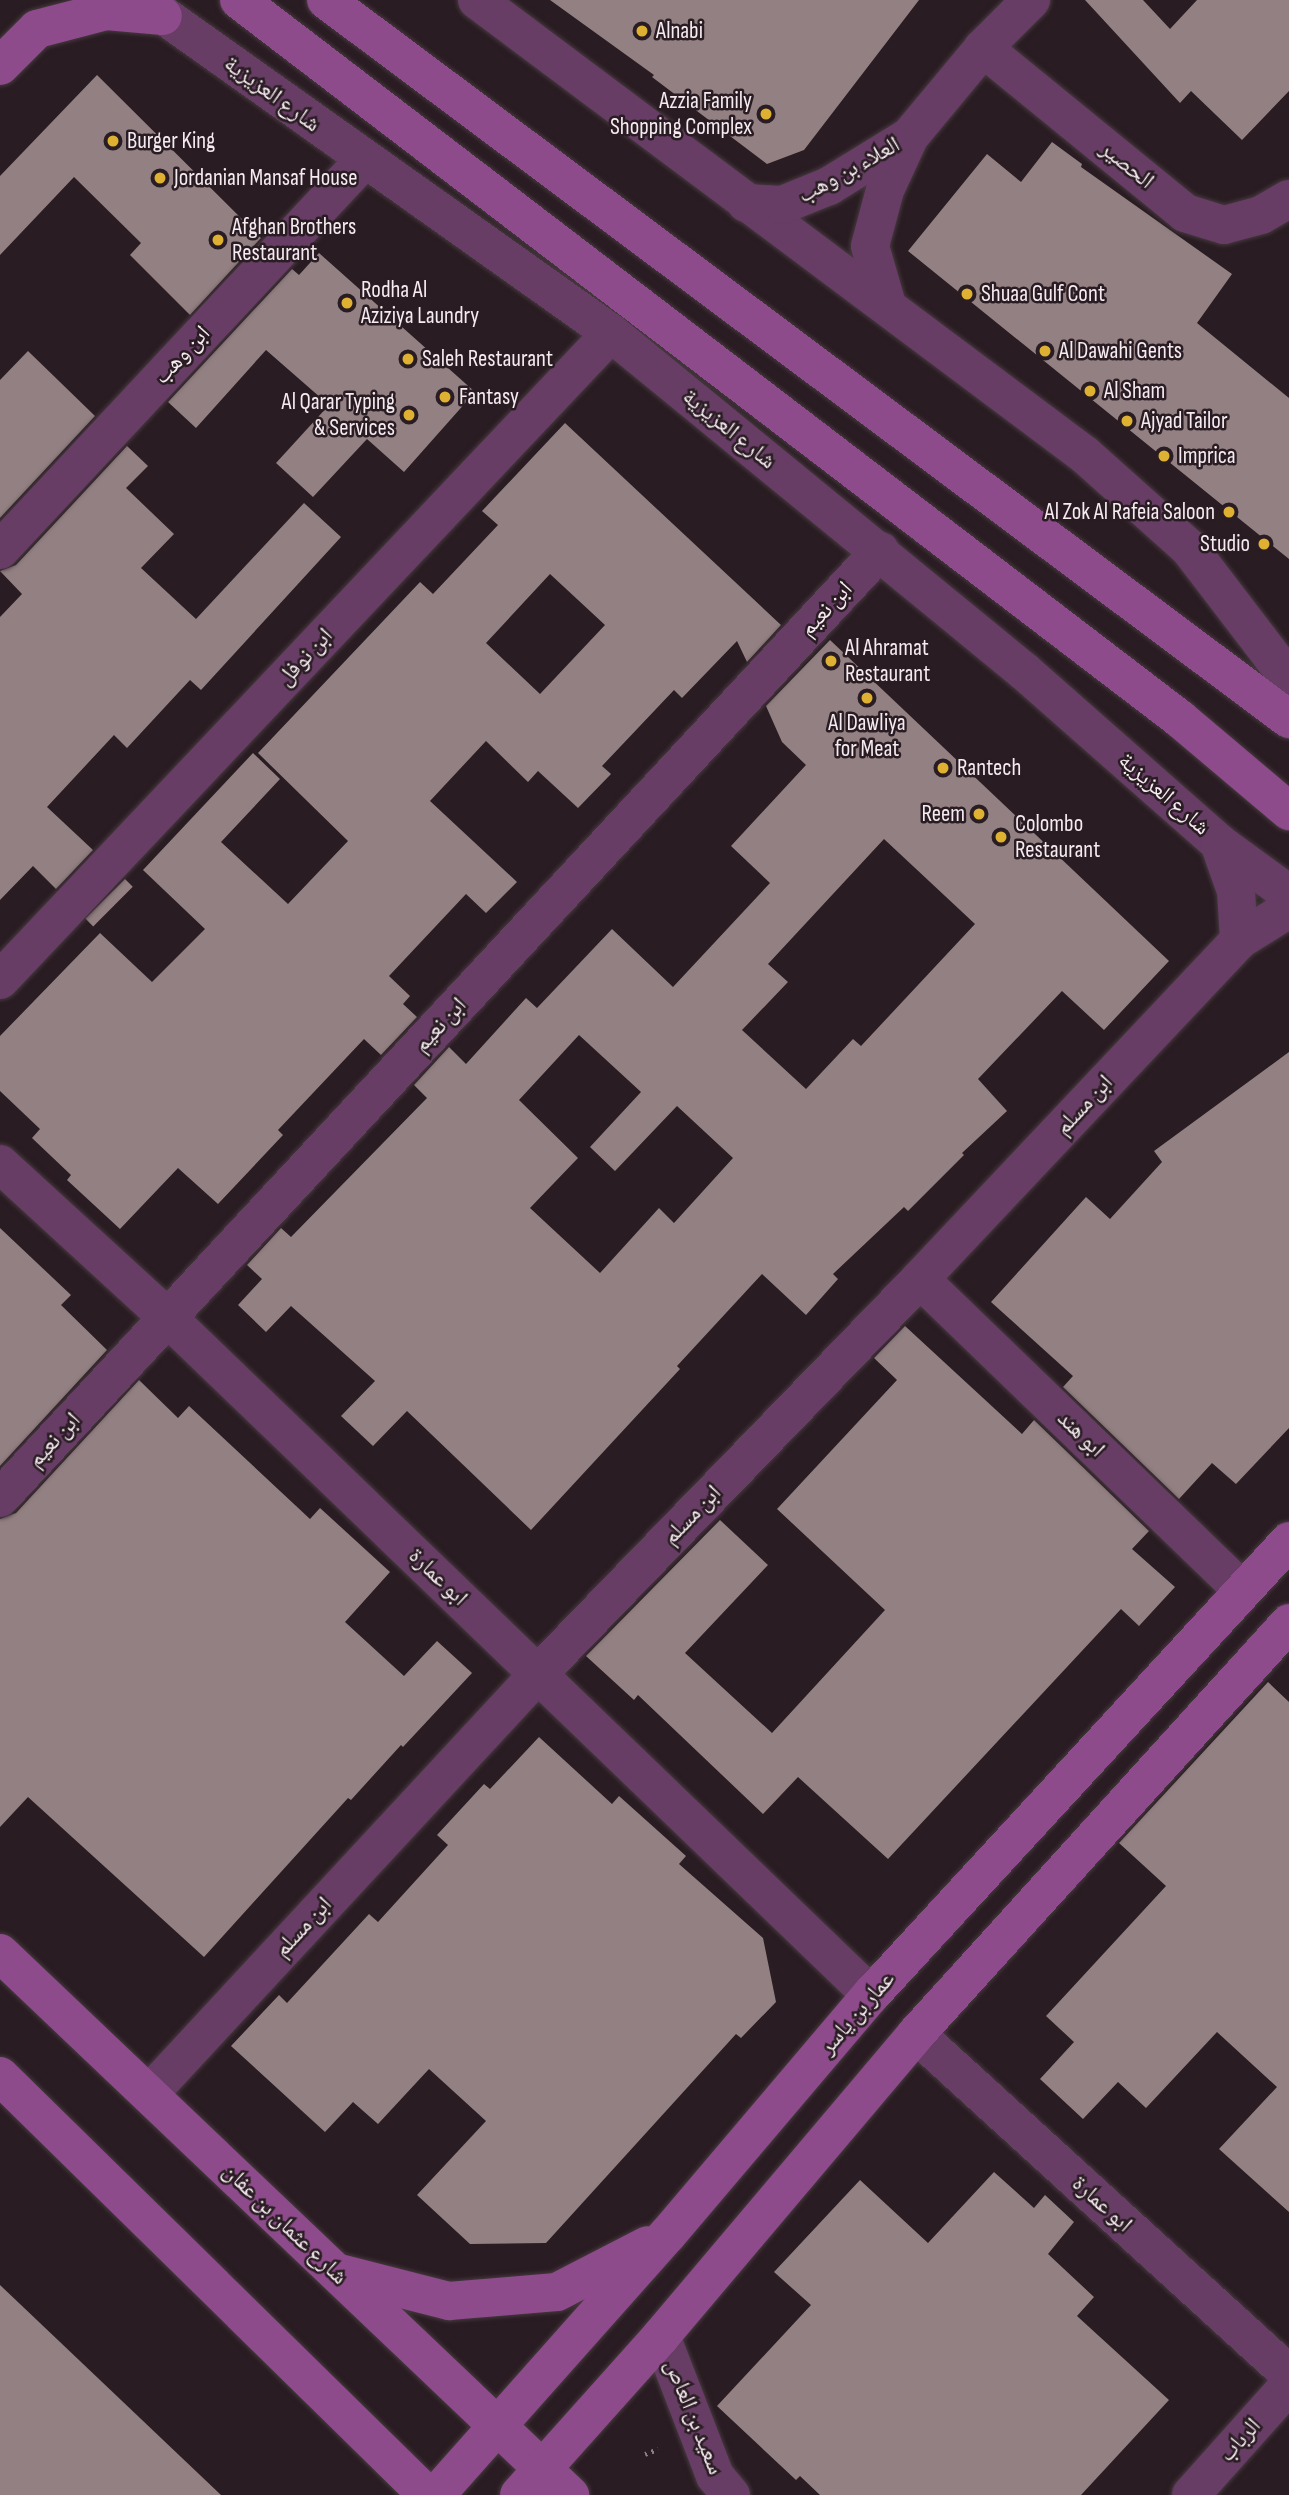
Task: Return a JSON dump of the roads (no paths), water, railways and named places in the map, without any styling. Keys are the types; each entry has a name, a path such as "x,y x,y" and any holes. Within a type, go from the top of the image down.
{"street":[{"name":"شارع العزيزية","path":"239,0 1180,719 1289,811"},
{"path":"326,0 1289,719"},
{"path":"477,0 1085,454 1189,548 1289,679"},
{"name":"العلاء بن وهب","path":"887,305 870,246 885,190 910,136 983,48 1031,0"},
{"name":"شارع العزيزية","path":"153,8 611,333 1025,672 1220,843 1289,894"},
{"path":"0,66 36,14 153,8"},
{"name":"الحصير","path":"983,48 1185,213 1224,225 1261,215 1289,199"},
{"name":"العلاء بن وهب","path":"746,203 782,205 829,186 910,136"},
{"name":"ابن وهب","path":"0,550 364,160"},
{"name":"ابن نوفل","path":"0,980 611,333"},
{"name":"ابن نعيم","path":"0,1499 880,551"},
{"path":"1220,843 1236,891 1239,940"},
{"name":"ابن مسلم","path":"149,2094 539,1673 920,1279 1239,940 1289,909"},
{"name":"ابو عمارة","path":"0,1164 168,1318 872,1995"},
{"name":"ابو هند","path":"920,1279 1242,1590"},
{"name":"عمار بن ياسر","path":"436,2495 668,2234 872,1995 1289,1541"},
{"path":"530,2482 661,2336 916,2034 1289,1623"},
{"name":"شارع عثمان بن عفان","path":"0,1953 499,2425 530,2482 570,2495"},
{"name":"ابو عمارة","path":"916,2034 1289,2374"},
{"path":"0,2076 427,2495"},
{"path":"335,2272 449,2301 557,2292 668,2234"},
{"name":"سعيد بن العاص","path":"661,2336 715,2476 731,2495"},
{"name":"الرباب","path":"1191,2495 1289,2385"}],"place":[{"name":"Alnabi","path":"642,31"},
{"name":"Azzia Family Shopping Complex","path":"766,114"},
{"name":"Burger King","path":"113,141"},
{"name":"Jordanian Mansaf House","path":"160,178"},
{"name":"Afghan Brothers Restaurant","path":"218,240"},
{"name":"Shuaa Gulf Cont","path":"967,294"},
{"name":"Rodha Al Aziziya Laundry","path":"347,303"},
{"name":"Al Dawahi Gents","path":"1045,351"},
{"name":"Saleh Restaurant","path":"408,359"},
{"name":"Al Sham","path":"1090,391"},
{"name":"Fantasy","path":"445,397"},
{"name":"Al Qarar Typing & Services","path":"409,415"},
{"name":"Ajyad Tailor","path":"1127,421"},
{"name":"Imprica","path":"1164,456"},
{"name":"Al Zok Al Rafeia Saloon","path":"1229,512"},
{"name":"Studio","path":"1264,544"},
{"name":"Al Ahramat Restaurant","path":"831,661"},
{"name":"Al Dawliya for Meat","path":"867,698"},
{"name":"Rantech","path":"943,768"},
{"name":"Reem","path":"979,814"},
{"name":"Colombo Restaurant","path":"1001,837"}]}
